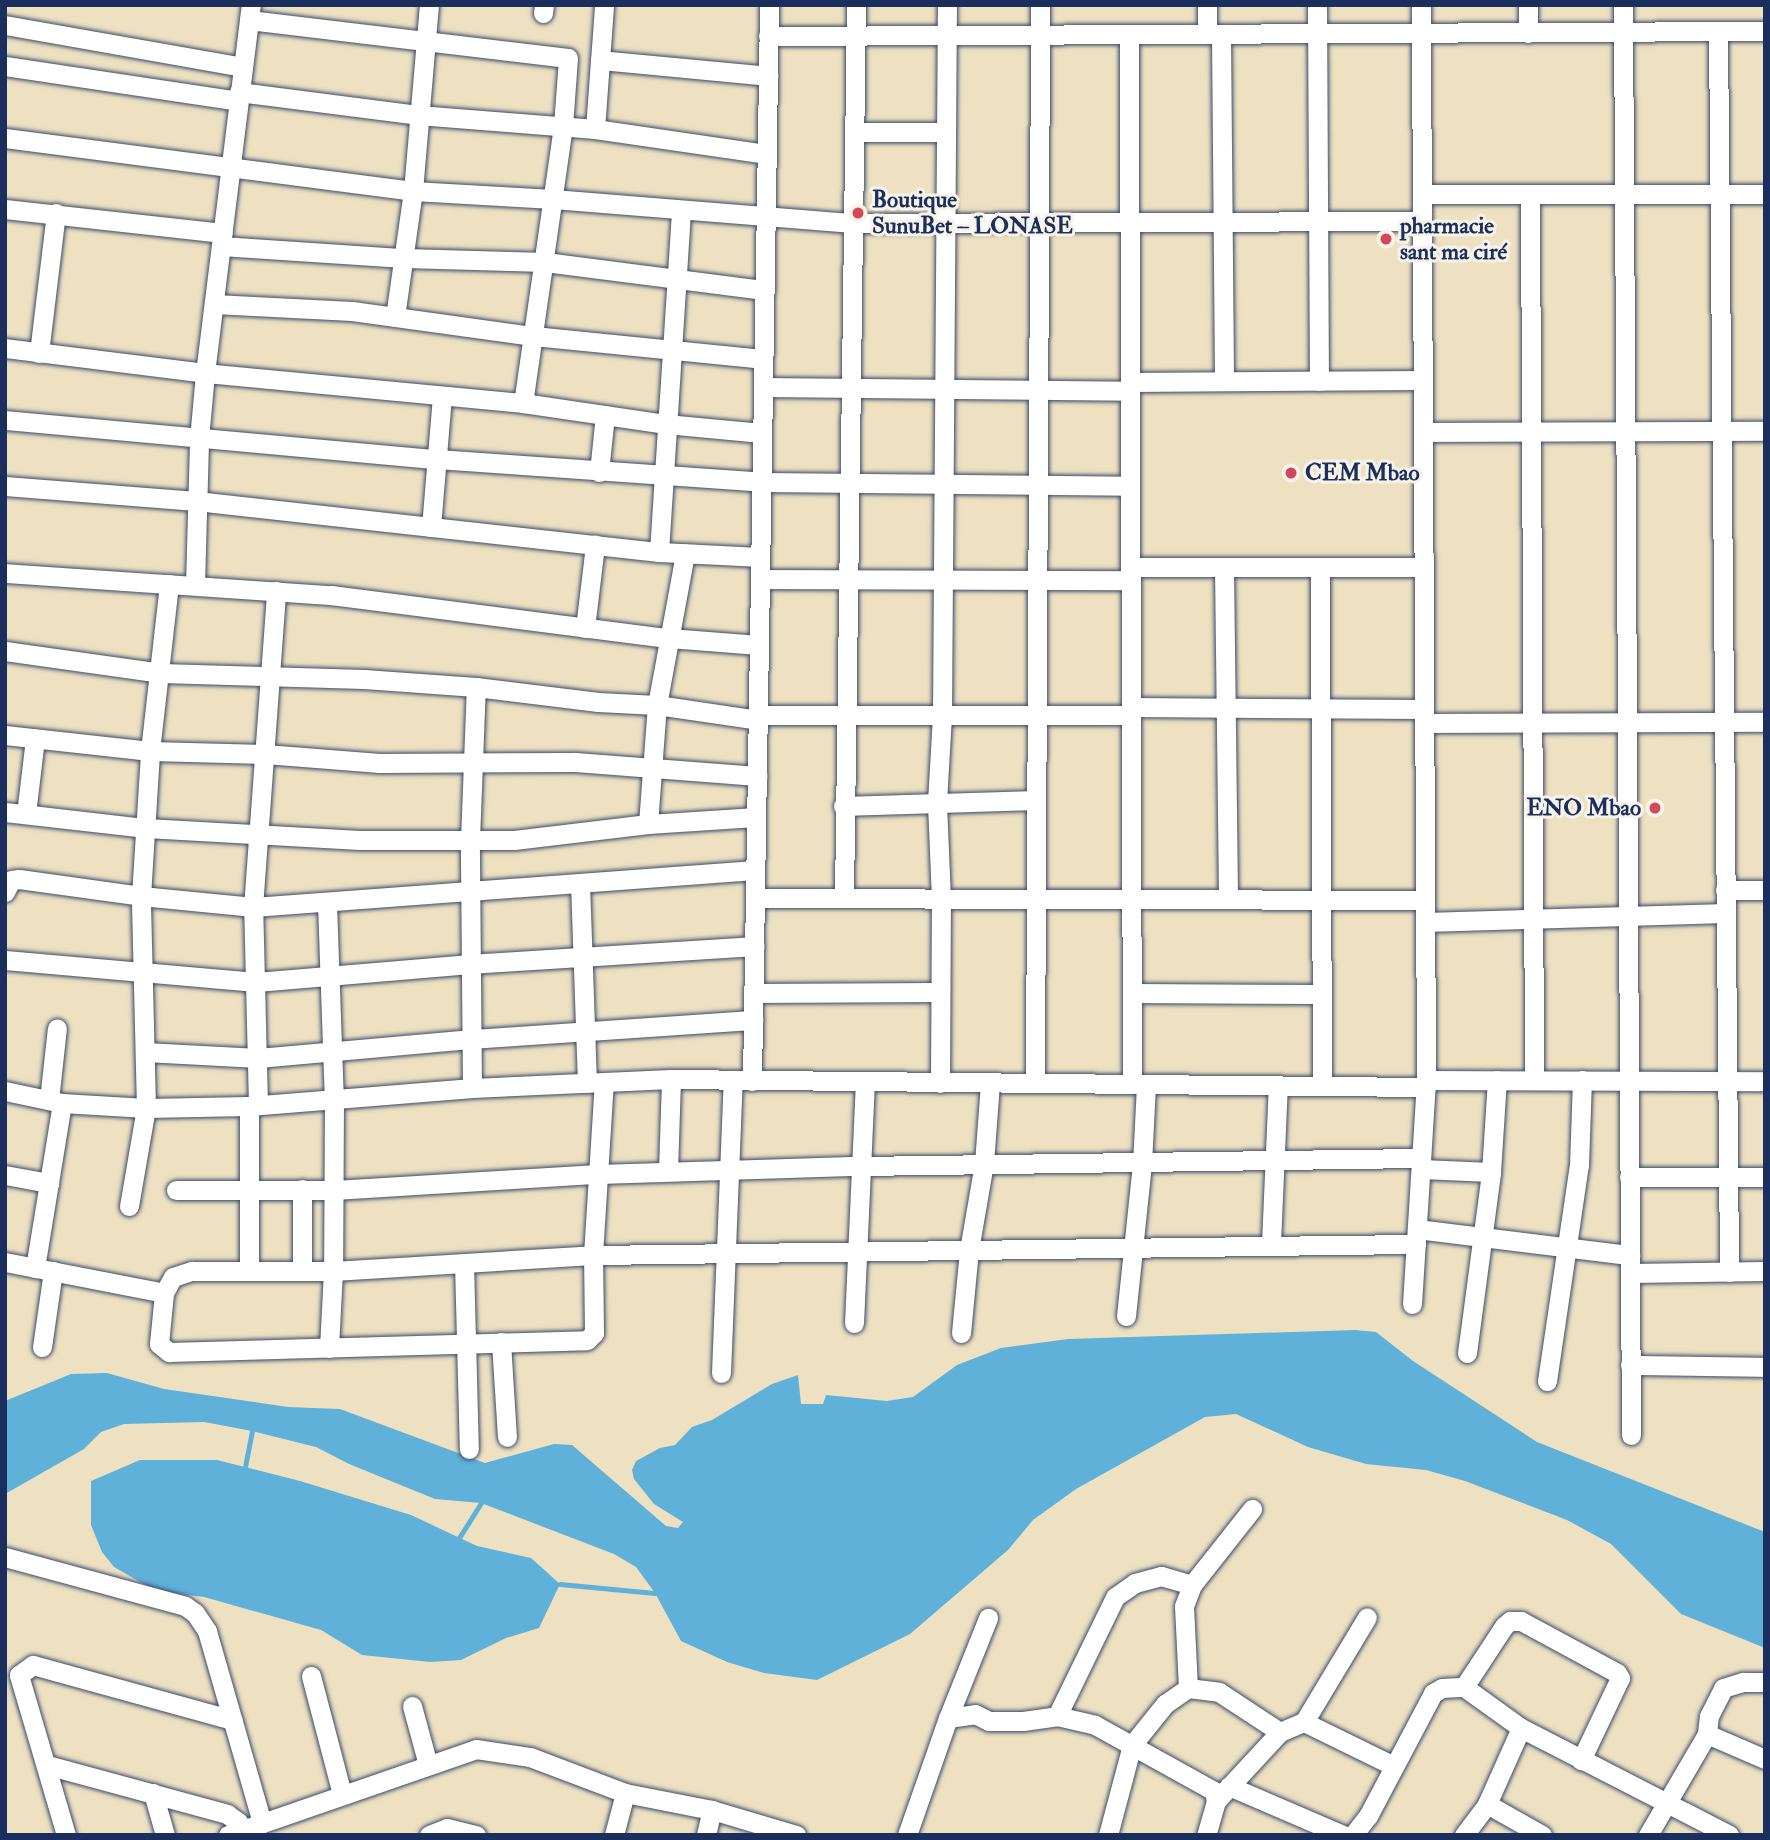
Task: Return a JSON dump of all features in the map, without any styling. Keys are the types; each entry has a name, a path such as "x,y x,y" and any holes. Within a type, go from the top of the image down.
{"street":[{"path":"395,317 413,191 429,5"},
{"path":"595,129 604,5"},
{"path":"721,1373 729,1169 753,1020 763,387 763,214 769,5"},
{"path":"844,898 856,5"},
{"path":"940,1083 941,899 937,802 942,715 947,5"},
{"path":"1035,1083 1040,5"},
{"path":"1207,5 1214,34 1223,222 1224,381"},
{"path":"1317,5 1319,380"},
{"path":"1412,1304 1426,1083 1421,5"},
{"path":"1528,5 1528,33"},
{"path":"1623,5 1631,1435"},
{"path":"195,585 196,501 205,373 250,12 425,42 568,58 563,126 523,403"},
{"path":"5,24 242,67"},
{"path":"768,37 1765,31"},
{"path":"1718,32 1728,1272"},
{"path":"1126,1317 1142,1164 1132,993 1129,35"},
{"path":"600,60 768,76"},
{"path":"5,66 239,97 418,116 595,129 766,154"},
{"path":"854,132 946,132"},
{"path":"5,138 413,191 553,199 681,212 763,214 853,223 1422,220"},
{"path":"1422,194 1765,194"},
{"path":"1531,194 1534,1080"},
{"path":"5,209 57,213 222,239 404,258 545,262 764,290"},
{"path":"659,552 681,212"},
{"path":"39,353 57,213"},
{"path":"214,304 352,311 533,336 763,359"},
{"path":"5,348 205,373 523,403 666,424 762,433"},
{"path":"763,387 1038,390 1224,381 1423,380"},
{"path":"431,527 442,396"},
{"path":"600,472 605,415"},
{"path":"5,420 438,459 761,482 1130,486"},
{"path":"1423,432 1765,431"},
{"path":"5,486 196,501 659,552 760,556"},
{"path":"585,628 596,545"},
{"path":"648,824 657,705 685,554"},
{"path":"760,579 1037,580 1224,567 1423,567"},
{"path":"1224,567 1228,900"},
{"path":"1320,567 1322,1086"},
{"path":"5,573 276,591 669,638 759,645"},
{"path":"129,1206 146,1108 141,896 150,751 161,673 169,584"},
{"path":"249,1270 249,1189 258,1058 253,907 256,836 272,677 276,591"},
{"path":"5,651 161,673 364,679 476,687 758,717 1037,715 1225,708 1320,708 1532,722 1765,722"},
{"path":"472,1088 470,839 476,687"},
{"path":"5,735 150,751 265,754 380,763 654,766 757,776"},
{"path":"26,814 34,739"},
{"path":"844,806 1035,800"},
{"path":"5,812 146,828 256,836 470,839 528,839 648,824 756,817"},
{"path":"5,892 11,880 19,879 141,896 253,907 755,870"},
{"path":"580,883 586,1032 596,1083 598,1174 593,1255 594,1332 591,1337 464,1344 169,1352 159,1344 164,1293 168,1282 180,1273 333,1271 593,1255 1133,1249 1416,1236 1483,1237 1567,1247 1630,1264 1728,1272 1765,1271"},
{"path":"1725,890 1765,890"},
{"path":"755,898 1425,900"},
{"path":"327,903 334,1100 333,1271 329,1348"},
{"path":"1426,922 1726,913"},
{"path":"5,960 256,982 470,964 754,946"},
{"path":"753,993 940,992"},
{"path":"1132,993 1321,994"},
{"path":"145,1052 258,1058 472,1038 753,1020"},
{"path":"42,1347 44,1269 56,1101 57,1028"},
{"path":"5,1091 56,1101 146,1108 253,1106 472,1088 671,1079 1278,1086 1497,1080 1765,1081"},
{"path":"668,1171 671,1079"},
{"path":"1467,1353 1491,1172 1497,1080"},
{"path":"1547,1381 1579,1165 1582,1080"},
{"path":"855,1323 859,1166 865,1082"},
{"path":"961,1333 969,1250 984,1163 990,1083"},
{"path":"1271,1244 1278,1086"},
{"path":"176,1190 334,1190 729,1169 984,1163 1142,1164 1275,1158 1421,1163 1491,1172"},
{"path":"5,1175 49,1183"},
{"path":"1629,1177 1765,1177"},
{"path":"302,1189 302,1271"},
{"path":"5,1262 164,1293"},
{"path":"464,1263 464,1344 469,1449"},
{"path":"501,1342 507,1437"},
{"path":"1630,1365 1765,1367"},
{"path":"1188,1688 1184,1606 1192,1585 1252,1509"},
{"path":"5,1558 185,1605 195,1613 207,1631 262,1823"},
{"path":"1056,1716 1115,1597 1135,1583 1161,1576 1192,1585"},
{"path":"1206,1835 1223,1793 1280,1732 1304,1723 1367,1617"},
{"path":"907,1835 948,1718 988,1618"},
{"path":"1464,1687 1510,1621 1521,1620 1617,1673 1620,1678 1581,1760"},
{"path":"66,1835 19,1675 33,1665 233,1720"},
{"path":"311,1676 342,1794"},
{"path":"1648,1835 1707,1734 1709,1716 1723,1688 1744,1682 1765,1682"},
{"path":"1353,1835 1368,1816 1433,1693 1442,1688 1464,1687 1521,1728 1729,1835"},
{"path":"1108,1835 1132,1745 1165,1704 1188,1688 1219,1692 1280,1732"},
{"path":"412,1706 428,1765"},
{"path":"948,1718 975,1714 989,1721 1023,1721 1056,1716 1095,1725 1208,1787 1343,1835"},
{"path":"1304,1723 1394,1766"},
{"path":"1464,1835 1487,1804 1521,1728"},
{"path":"1707,1734 1765,1759"},
{"path":"47,1765 233,1816 234,1832 476,1749 530,1757 625,1793 712,1811 796,1835"},
{"path":"153,1793 165,1835"},
{"path":"614,1835 625,1793"},
{"path":"1487,1804 1542,1835"},
{"path":"706,1835 712,1811"},
{"path":"429,1835 447,1828 475,1835"}],"water":[{"path":"1355,1330 1376,1332 1413,1361 1537,1442 1765,1532 1765,1648 1681,1614 1611,1544 1567,1520 1465,1481 1426,1470 1366,1464 1308,1447 1236,1414 1205,1417 1076,1489 1033,1520 1008,1550 910,1634 817,1680 764,1673 727,1662 681,1641 655,1593 636,1567 614,1554 481,1503 435,1499 349,1464 316,1447 252,1431 204,1422 124,1424 101,1432 84,1449 5,1494 5,1401 71,1374 107,1373 164,1389 288,1407 340,1409 485,1463 554,1444 572,1445 666,1526 678,1528 683,1522 654,1504 634,1479 632,1470 636,1461 660,1448 675,1445 692,1427 712,1420 772,1384 798,1375 801,1404 823,1404 826,1395 887,1401 913,1397 957,1365 1001,1348 1068,1339"},
{"path":"140,1460 217,1460 300,1481 411,1515 477,1546 531,1558 560,1584 539,1628 506,1638 461,1660 430,1662 362,1655 321,1630 204,1597 156,1591 114,1567 102,1552 91,1525 91,1481"}],"waterway":[{"path":"245,1467 252,1431"},
{"path":"459,1538 481,1503"},
{"path":"560,1584 655,1593"}],"place":[{"name":"Boutique SunuBet – LONASE","path":"858,213"},
{"name":"pharmacie sant ma ciré","path":"1386,239"},
{"name":"CEM Mbao","path":"1291,473"},
{"name":"ENO Mbao","path":"1655,808"}]}
